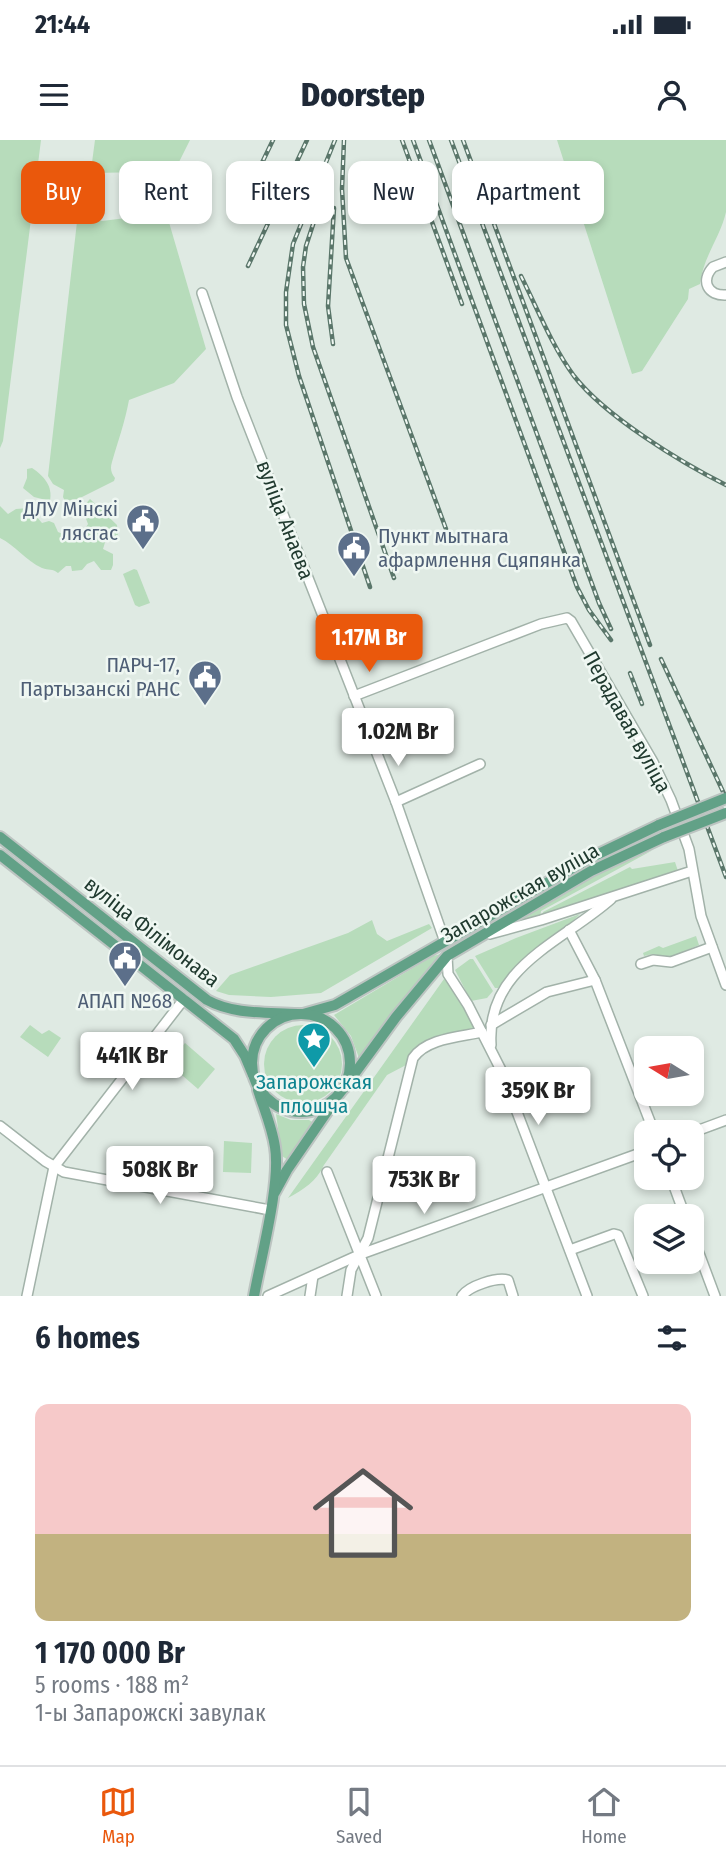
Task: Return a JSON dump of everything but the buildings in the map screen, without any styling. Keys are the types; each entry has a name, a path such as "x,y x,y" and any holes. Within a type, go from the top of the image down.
{"main road":[{"name":"Запарожская вуліца","path":"301,1014 335,1005 590,858 659,825 726,798"},
{"name":"Запарожская вуліца","path":"272,1198 287,1170 341,1092 430,974 447,956 591,871 664,836 726,813"},
{"name":"вуліца Філімонава","path":"0,837 207,1000 241,1011 301,1014"},
{"name":"вуліца Філімонава","path":"0,855 238,1043 254,1078"},
{"path":"254,1078 270,1100 292,1111 316,1109 341,1092 348,1079 350,1059 344,1040 331,1024 323,1019 301,1014 278,1020 262,1034 253,1053 254,1078 276,1148 272,1198 254,1296"}],"street":[{"path":"726,262 713,267 706,279 706,287 710,291 715,295 726,295"},
{"name":"вуліца Анаева","path":"202,293 237,397 396,803 444,942"},
{"name":"Перадавая вуліца","path":"354,696 541,624 561,618 571,621 653,762 671,800 684,836 701,916 726,985"},
{"path":"396,803 480,764"},
{"path":"478,937 541,920 692,871"},
{"path":"491,1049 491,1025 498,998 511,977 615,896"},
{"path":"569,930 595,980 649,1120"},
{"path":"641,964 653,960 671,962 712,947"},
{"path":"447,956 449,974 501,1069 587,1296"},
{"path":"430,974 449,974"},
{"path":"491,1025 547,992 595,980"},
{"path":"27,1296 54,1167 184,999"},
{"path":"347,1296 351,1270 368,1238 416,1054 443,1040 482,1032"},
{"path":"704,1128 726,1120"},
{"path":"0,1126 64,1172 270,1210"},
{"path":"268,1296 361,1254 634,1156"},
{"path":"327,1172 376,1296"},
{"path":"570,1250 614,1234 618,1235 643,1296"},
{"path":"704,1267 715,1296"},
{"path":"310,1296 313,1276"},
{"path":"462,1296 465,1291 500,1278 508,1280 513,1296"}],"green space":[{"path":"0,140 41,140 38,161 21,161 21,224 30,224 0,448"},
{"path":"95,140 190,140 180,161 119,161 119,172 105,173 105,161 92,161"},
{"path":"557,140 726,140 726,212 723,221 704,265 700,284 689,289 688,299 642,371 632,374 584,224 604,224 604,161 564,161"},
{"path":"119,219 119,224 170,224 206,349 174,383 129,400 111,464 114,481 78,499 65,501 64,490 53,484 48,476 77,224 105,224 105,221"},
{"path":"32,468 47,482 50,501 34,497 23,488 27,469"},
{"path":"90,499 117,525 118,537 106,539 103,549 113,554 111,570 101,570 94,561 82,570 72,571 71,566 66,566 58,573 44,569 0,538 0,506 8,514 16,509 29,508 42,523 49,521 54,523 58,532 71,534 83,530 88,524 82,508"},
{"path":"137,570 150,603 139,607 135,605 123,574"},
{"path":"653,850 541,911 540,917 523,922 516,920 597,874"},
{"path":"675,862 678,871 542,916 543,912 630,867 632,869"},
{"path":"580,914 565,929 521,962 498,988 495,988 475,956 516,938"},
{"path":"372,920 377,934 387,941 429,924 432,928 321,993 271,997 229,995 216,991 230,975 348,933"},
{"path":"696,936 699,945 666,959 654,958 652,954 644,956 643,953 659,946 663,948"},
{"path":"441,954 361,1059 359,1058 351,1036 334,1015 433,956"},
{"path":"473,959 493,991 487,998 471,1001 455,970"},
{"path":"444,979 452,984 477,1029 412,1050 408,1064 387,1075 313,1181 288,1198"},
{"path":"30,1025 42,1034 49,1030 61,1038 48,1057 20,1037"},
{"path":"303,1025 318,1028 331,1036 339,1049 342,1064 339,1079 331,1092 318,1100 303,1103 288,1100 275,1092 267,1079 264,1064 267,1049 275,1036 288,1028"},
{"path":"185,1043 215,1069 198,1089 168,1063"},
{"path":"276,1114 291,1120 309,1120 314,1123 288,1160 282,1156"},
{"path":"224,1141 252,1143 251,1173 223,1172"}],"railway":[{"path":"263,161 273,140"},
{"path":"248,266 307,140"},
{"path":"335,140 293,244 286,292 286,325 299,376 370,587"},
{"path":"344,140 342,189 346,258 446,529"},
{"path":"402,140 462,304"},
{"path":"413,140 577,587 589,610 611,640"},
{"path":"429,140 599,603 611,629"},
{"path":"451,140 726,877"},
{"path":"463,140 650,645"},
{"path":"313,224 303,267 304,304 313,347 394,578"},
{"path":"333,224 328,306 333,344"},
{"path":"521,276 559,352 574,376 588,391 604,407 644,437 726,485"},
{"path":"661,659 726,798"},
{"path":"630,673 642,704"}],"place":[{"name":"ДЛУ Мінскі лясгас","path":"143,551"},
{"name":"Пункт мытнага афармлення Сцяпянка","path":"354,578"},
{"name":"ПАРЧ-17, Партызанскі РАНС","path":"205,707"},
{"name":"АПАП №68","path":"125,988"},
{"name":"Запарожская плошча","path":"314,1069"}]}
